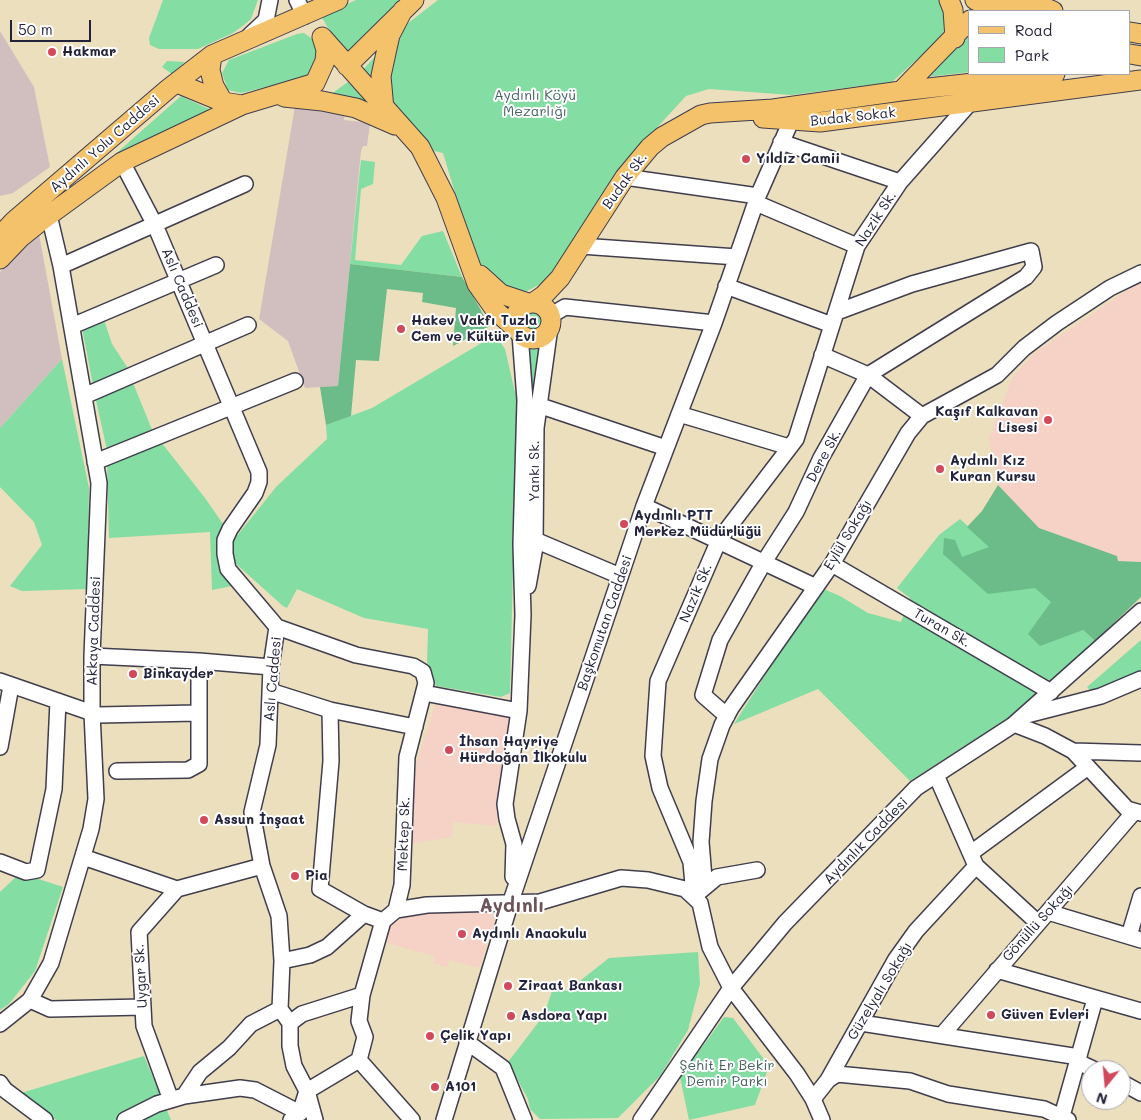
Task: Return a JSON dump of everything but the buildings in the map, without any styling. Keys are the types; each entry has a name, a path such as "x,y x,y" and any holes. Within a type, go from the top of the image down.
{"main road":[{"name":"Aydınlı Yolu Caddesi","path":"0,236 14,221 212,55 244,41 301,8 338,0"},
{"path":"949,0 953,10 955,38"},
{"path":"1003,0 1028,10"},
{"path":"1027,0 1051,10"},
{"path":"347,66 408,5"},
{"path":"384,109 381,76 390,35 408,5"},
{"path":"301,8 322,37 384,109 420,147 442,190 467,258 477,284 488,302 518,332 531,339 543,336 542,312 501,294 486,281 467,258"},
{"path":"901,91 955,38 968,22"},
{"name":"Aydınlı Yolu Caddesi","path":"0,259 21,237 122,162 242,105 276,97 315,83 325,61 326,50 322,37"},
{"path":"212,55 210,70 214,86 223,102"},
{"name":"Budak Sokak","path":"735,112 794,114 901,91 1046,75"},
{"name":"Budak Sokak","path":"794,114 820,122 969,104 1141,79"},
{"name":"Aydınlı Yolu Caddesi","path":"177,83 223,102 242,105"},
{"path":"276,97 307,99 356,108 402,129"},
{"name":"Budak Sk.","path":"518,332 514,324 516,313 523,305 542,312 625,176 650,147 686,123 710,113 735,112"}],"street":[{"path":"244,41 266,20 270,0"},
{"path":"945,107 966,84"},
{"name":"Nazik Sk.","path":"822,1120 813,1099 731,988 710,948 702,907 694,896 691,862 660,788 653,756 658,681 718,540 796,439 857,246 900,182 969,104"},
{"name":"Başkomutan Caddesi","path":"444,1120 511,901 644,506 714,323 757,199 780,142 794,114"},
{"path":"780,142 900,182"},
{"name":"Aslı Caddesi","path":"122,162 155,225 259,472 259,482 255,494 224,540 228,569 277,627 271,667 268,745 252,812 262,866 279,916 282,961 280,1009"},
{"path":"625,176 757,199 857,246"},
{"path":"61,266 245,184"},
{"name":"Akkaya Caddesi","path":"0,1024 30,1000 51,963 83,857 96,799 92,713 92,656 99,494 96,462 72,326 49,215"},
{"path":"581,246 737,257"},
{"name":"Dere Sk.","path":"727,716 703,696 720,640 764,562 796,512 821,458 868,375 1026,276 1034,266 1031,251 1007,256 993,263 912,284 834,319"},
{"path":"72,326 216,265"},
{"name":"Eylül Sokağı","path":"694,896 704,878 701,842 710,759 727,716 832,564 908,433 922,416 997,375 1024,348 1057,323 1110,288 1141,273"},
{"path":"726,286 834,319"},
{"path":"542,312 565,307 714,323"},
{"name":"Yankı Sk.","path":"522,615 535,540 536,428 542,312"},
{"path":"84,396 206,345 248,325"},
{"name":"Yankı Sk.","path":"511,901 515,856 506,804 519,711 525,400 518,332"},
{"path":"822,355 868,375 922,416"},
{"path":"96,462 295,381"},
{"path":"538,405 666,448"},
{"path":"679,414 789,447"},
{"path":"644,506 816,587"},
{"path":"535,540 620,576"},
{"name":"Turan Sk.","path":"832,564 1051,692"},
{"name":"Aydınlık Caddesi","path":"640,1120 731,988 785,923 916,788 1018,720 1141,611"},
{"name":"Mektep Sk.","path":"277,627 356,655 413,666 422,672 426,683 407,757 402,885 396,910"},
{"path":"92,656 199,661 271,667"},
{"path":"117,771 188,770 198,764 199,661"},
{"path":"1018,720 1102,696 1141,679"},
{"path":"0,747 6,684 98,715 197,713"},
{"path":"270,691 330,710 415,727"},
{"path":"424,692 519,711"},
{"path":"0,862 26,872 37,870 54,789 58,701"},
{"path":"330,710 331,761 320,889 364,914 384,921"},
{"path":"1018,720 1073,751 1127,809 1138,812"},
{"path":"1073,751 1141,752"},
{"name":"Güzelyalı Sokağı","path":"813,1099 828,1080 896,960 916,931 974,860 1088,768"},
{"path":"936,775 974,860 1043,917 1135,938 1141,896"},
{"name":"Gönüllü Sokağı","path":"942,1035 1043,917 1138,812"},
{"path":"83,857 177,889 262,866"},
{"path":"125,1120 178,1098 248,1088 296,1116 307,1091 359,1060 365,1037 359,1021 362,996 384,921 396,910 426,905 548,901 606,882 630,878 679,886 694,896 717,877 757,870"},
{"name":"Uygar Sk.","path":"177,889 138,932 144,1026 178,1098"},
{"path":"282,961 310,954 327,947 364,914"},
{"path":"997,970 1141,1011"},
{"path":"290,1023 302,1014 362,996"},
{"path":"828,1080 837,1074 910,1081 948,1094 1044,1109 1065,1118 1078,1060 1095,999"},
{"path":"30,1000 50,1009 143,1007"},
{"path":"178,1098 200,1072 229,1048 251,1024 280,1009 290,1023 290,1046 294,1066 307,1091 314,1120"},
{"path":"862,1023 942,1035 1081,1062"},
{"path":"467,1042 504,1068 524,1120"},
{"path":"359,1060 412,1120"},
{"path":"0,1083 5,1090 45,1120"}],"shaded area":[{"path":"0,31 34,87 50,167 13,193 0,196"},
{"path":"295,106 345,112 344,120 370,123 367,146 363,146 361,151 338,386 305,388 288,341 259,319"},
{"path":"39,234 62,359 0,428 0,272"},
{"name":"Kaşıf Kalkavan Lisesi","path":"1141,281 1141,562 1118,561 1117,556 1039,528 998,485 989,439 1012,378 1033,354"},
{"path":"437,700 514,717 496,826 453,822 452,837 407,844 415,767"},
{"path":"499,907 479,968 450,960 447,967 433,963 434,956 384,942 388,927 413,912"}],"green space":[{"path":"163,0 258,0 251,19 233,33 198,49 159,49 150,45 149,38"},
{"path":"356,0 400,0 344,55 321,16"},
{"name":"Aydınlı Köyü Mezarlığı","path":"438,0 943,0 951,22 935,43 892,82 791,95 709,89 686,96 619,169 554,277 527,291 508,291 488,276 472,249 443,153 434,151 393,103 386,84 395,38 407,24"},
{"path":"304,33 315,41 322,58 308,77 241,93 228,90 222,73 229,60"},
{"path":"968,34 968,72 926,77"},
{"path":"378,53 377,88 362,71"},
{"path":"167,61 185,62 172,74 162,67"},
{"path":"352,79 377,110 330,95"},
{"path":"181,96 211,110 171,128 94,173"},
{"path":"940,96 940,98 888,103 881,109 835,115 810,113 810,111"},
{"path":"361,160 375,162 373,184 361,189 355,260 401,265 422,236 443,231 462,277 350,264"},
{"path":"350,264 462,277 490,326 453,346 456,308 422,302 423,293 387,289 379,361 356,360 351,416 326,425 320,387 338,386"},
{"path":"533,311 541,314 544,322 541,330 533,333 525,330 522,322 525,314"},
{"path":"104,320 112,344 129,370 93,385 82,328"},
{"path":"495,335 505,349 517,401 510,693 501,697 436,686 427,662 428,629 364,618 297,589 287,608 283,606 235,563 232,542 276,487 327,439 326,425 372,408"},
{"path":"524,343 532,345 544,343 532,426"},
{"path":"62,359 89,488 88,589 22,591 10,586 42,545 34,522 0,487 0,428"},
{"path":"133,383 153,432 107,450 95,396"},
{"path":"161,442 223,524 219,536 219,565 232,586 212,590 210,532 109,538 107,462"},
{"path":"998,485 1039,528 1117,556 1118,561 1141,562 1141,597 1095,641 1083,630 1040,646 1028,634 1051,602 1035,588 988,594 943,554 944,538 955,540 962,557 989,547 967,527 982,511"},
{"path":"960,519 1095,641 1008,718 910,781 818,689 734,724 821,588 840,596 868,613 901,622 910,598 897,588 939,535"},
{"path":"1141,640 1141,675 1093,693 1087,687"},
{"path":"20,873 63,887 35,971 9,1004 0,1010 0,892"},
{"path":"698,952 700,984 688,1030 660,1076 618,1118 540,1119 530,1109 528,1099 508,1062 544,1015 553,988 567,991 609,958"},
{"name":"Şehit Er Bekir Demir Parkı","path":"724,1017 733,1018 769,1066 755,1105 689,1120 680,1077"},
{"path":"144,1056 171,1120 56,1120 21,1093"}],"place":[{"name":"Hakmar","path":"52,52"},
{"name":"Yıldız Camii","path":"746,159"},
{"name":"Hakev Vakfı Tuzla Cem ve Kültür Evi","path":"401,329"},
{"name":"Kaşıf Kalkavan Lisesi","path":"1048,420"},
{"name":"Aydınlı Kız Kuran Kursu","path":"940,469"},
{"name":"Aydınlı PTT Merkez Müdürlüğü","path":"624,524"},
{"name":"Binkayder","path":"133,674"},
{"name":"İhsan Hayriye Hürdoğan İlkokulu","path":"449,750"},
{"name":"Assun İnşaat","path":"204,820"},
{"name":"Pia","path":"295,876"},
{"name":"Aydınlı Anaokulu","path":"462,934"},
{"name":"Ziraat Bankası","path":"508,986"},
{"name":"Güven Evleri","path":"991,1015"},
{"name":"Asdora Yapı","path":"511,1016"},
{"name":"Çelik Yapı","path":"430,1036"},
{"name":"A101","path":"435,1087"}],"district":[{"name":"Aydınlı","path":"512,906"}]}
